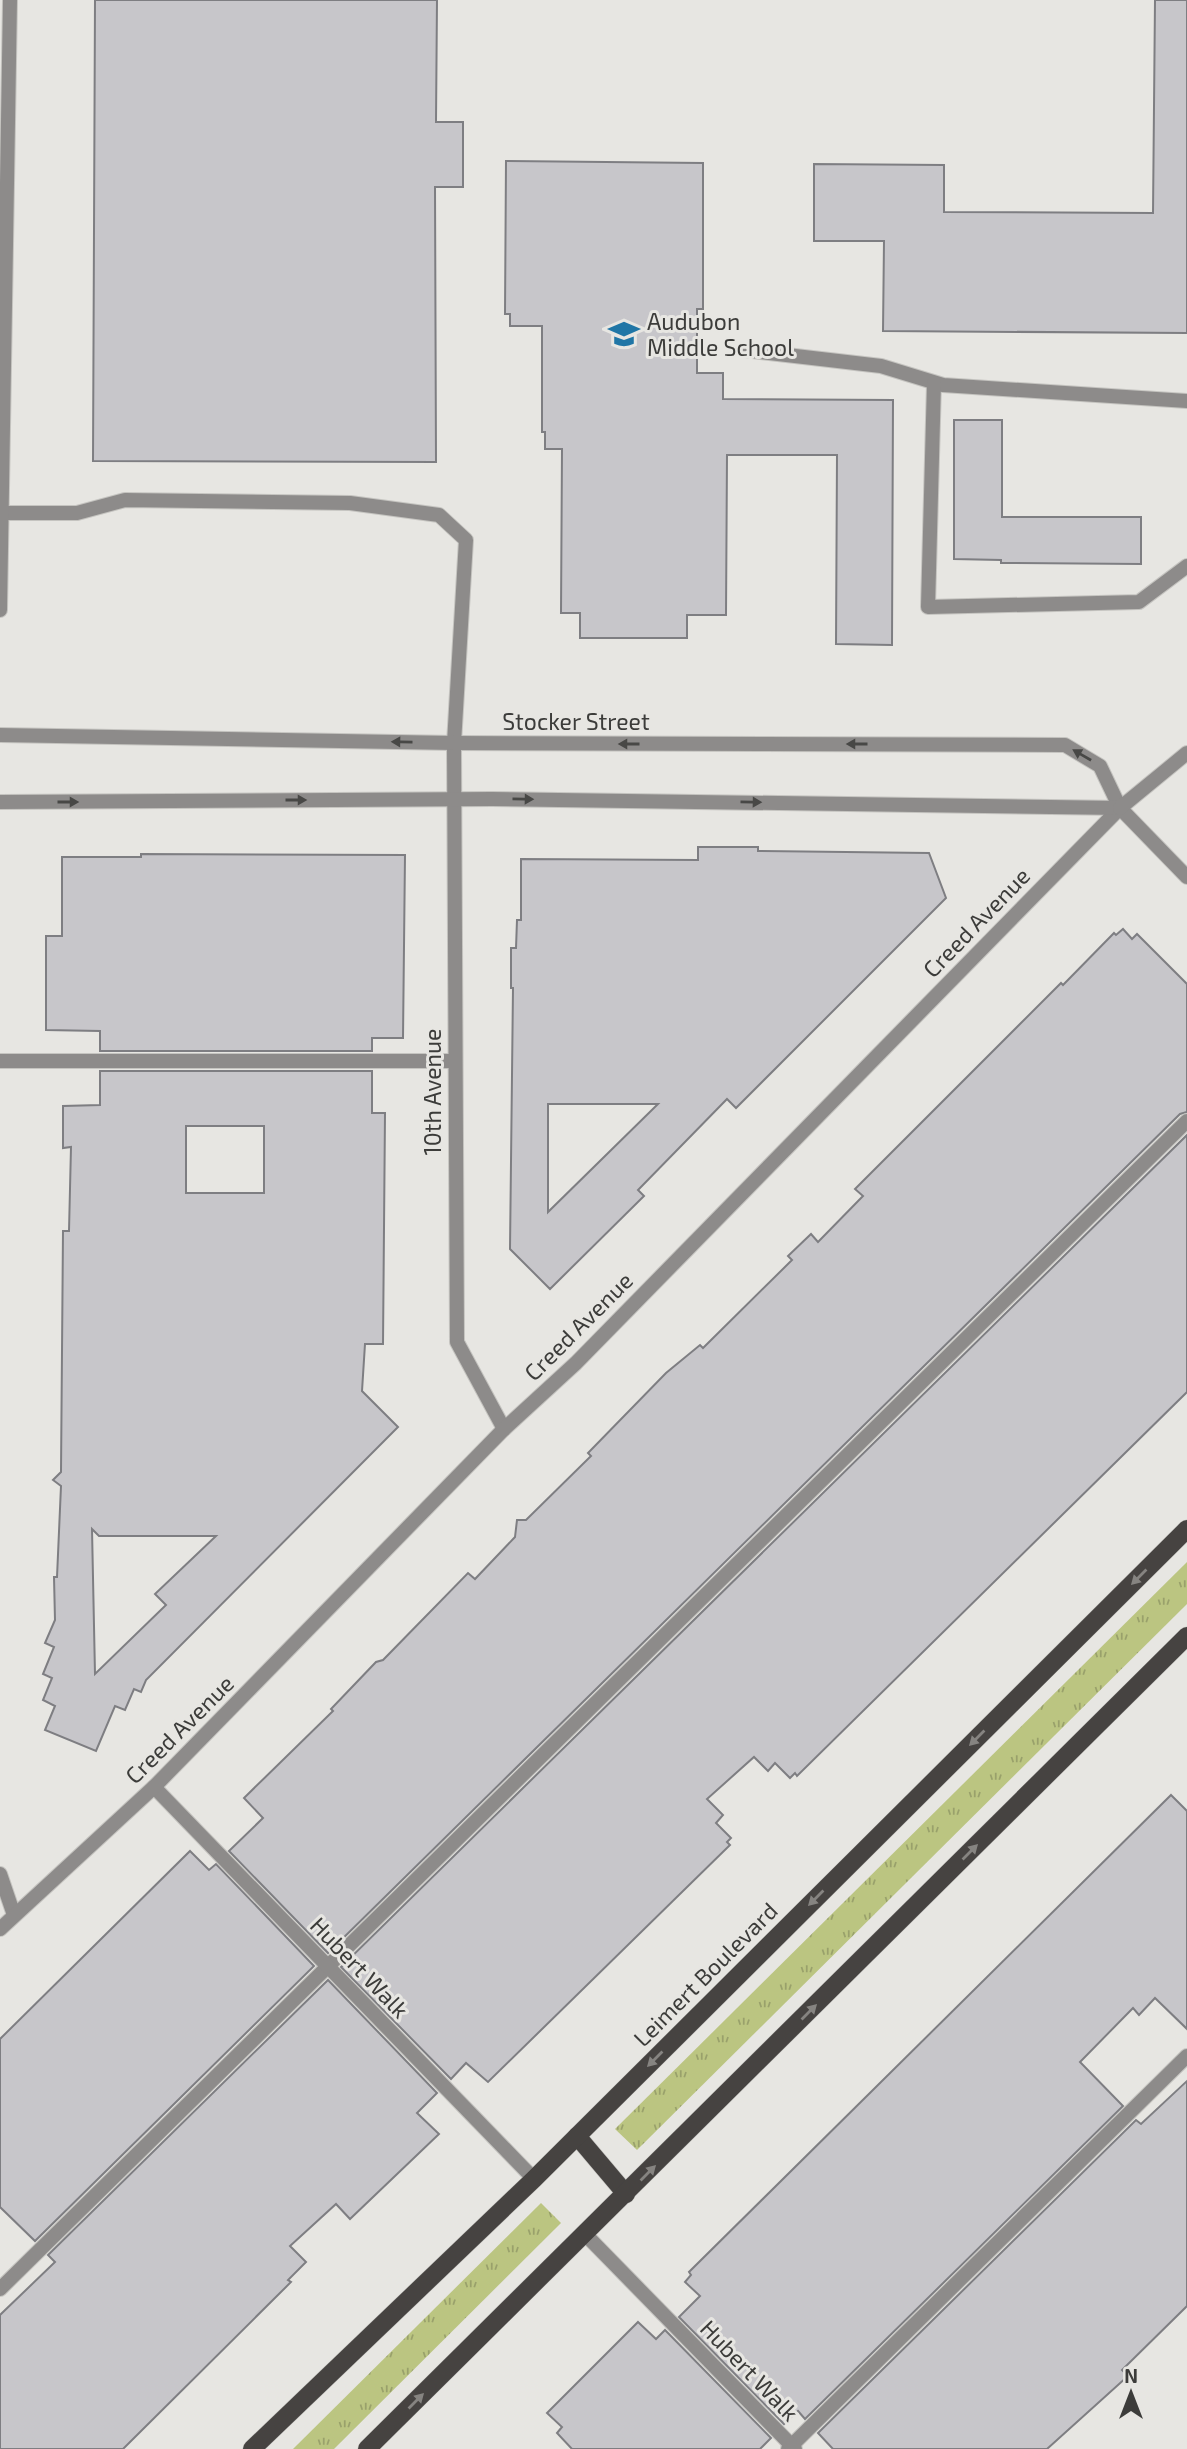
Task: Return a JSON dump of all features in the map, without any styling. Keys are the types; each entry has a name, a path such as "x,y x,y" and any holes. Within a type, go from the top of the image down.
{"main road":[{"name":"Leimert Boulevard","path":"252,2449 534,2179 1187,1529"},
{"path":"367,2449 1187,1636"},
{"path":"577,2136 626,2194"}],"street":[{"path":"0,610 10,0"},
{"path":"744,349 881,366 934,383 1187,401"},
{"path":"934,383 928,607 1139,602 1187,566"},
{"name":"10th Avenue","path":"2,513 76,513 125,500 350,503 439,514 466,540 454,743 457,1342 504,1429"},
{"name":"Stocker Street","path":"0,735 454,743 1065,745 1100,766 1120,808 1187,877"},
{"name":"Creed Avenue","path":"0,1929 154,1787 504,1429 576,1363 1120,808 1187,753"},
{"path":"0,802 454,799 1120,808"},
{"path":"0,1061 455,1061"},
{"path":"0,2289 1187,1121"},
{"name":"Hubert Walk","path":"154,1787 534,2179"},
{"path":"0,1874 14,1915"},
{"path":"791,2448 1187,2056"},
{"name":"Hubert Walk","path":"584,2233 791,2448"}],"green space":[{"path":"1187,1562 1187,1604 637,2150 615,2129"},
{"path":"541,2203 561,2223 334,2449 293,2449"}],"building":[{"path":"95,0 437,0 436,122 463,122 463,187 435,187 436,462 93,461"},
{"path":"1155,0 1187,0 1187,333 883,331 884,241 814,241 814,164 944,165 944,212 1153,213"},
{"path":"506,161 703,163 703,309 697,309 697,373 723,373 723,399 893,400 892,645 836,644 837,455 727,455 726,615 687,615 687,638 580,638 580,613 561,613 562,449 545,449 545,432 542,432 542,326 510,326 510,314 505,314"},
{"path":"954,420 1002,420 1002,517 1141,517 1141,564 1001,563 1001,560 954,559"},
{"path":"698,847 758,847 758,851 929,853 946,898 736,1108 727,1099 638,1190 644,1196 550,1289 510,1249 513,988 511,948 516,948 517,920 521,920 521,859 698,860","holes":["548,1104 658,1104 548,1212"]},
{"path":"141,854 405,855 403,1038 372,1038 372,1051 100,1051 100,1031 46,1030 46,936 62,936 62,857 141,857"},
{"path":"1123,929 1132,939 1137,934 1187,984 1187,1112 1180,1114 328,1953 229,1851 263,1818 244,1798 333,1711 331,1709 376,1662 383,1660 468,1573 475,1579 515,1537 517,1520 526,1520 591,1456 588,1453 666,1373 700,1345 703,1348 792,1260 788,1256 811,1234 818,1242 863,1196 855,1189 1061,983 1063,985 1114,933 1116,935"},
{"path":"100,1071 372,1071 372,1113 385,1113 383,1344 365,1344 362,1391 398,1427 146,1680 141,1692 134,1689 125,1710 115,1706 96,1751 45,1730 55,1706 43,1700 52,1678 43,1674 54,1647 45,1643 55,1620 54,1577 57,1577 61,1486 53,1480 61,1472 63,1231 69,1231 71,1147 63,1148 63,1106 100,1105","holes":["186,1126 264,1126 264,1193 186,1193","92,1529 99,1536 216,1536 155,1594 166,1605 95,1674"]},
{"path":"1187,1135 1187,1392 797,1776 795,1773 790,1778 775,1763 768,1771 754,1757 707,1799 723,1815 716,1823 731,1838 727,1842 730,1845 488,2082 466,2063 451,2079 341,1967"},
{"path":"1171,1795 1187,1811 1187,2029 1155,1998 1139,2015 1133,2008 1080,2062 1123,2106 805,2419 798,2411 784,2424 679,2317 700,2296 685,2282 691,2275 689,2272"},
{"path":"190,1851 209,1870 216,1864 314,1966 35,2241 0,2207 0,2039"},
{"path":"328,1980 437,2093 417,2113 439,2134 350,2219 336,2204 290,2246 306,2262 288,2280 291,2282 123,2449 0,2449 0,2315 55,2262 48,2255"},
{"path":"1187,2081 1187,2306 1122,2370 1128,2376 1047,2449 833,2449 818,2433 1136,2120 1141,2124"},
{"path":"638,2322 656,2339 665,2330 771,2438 760,2449 572,2449 557,2433 562,2427 547,2413"}],"place":[{"name":"Audubon Middle School","path":"624,334"}]}
